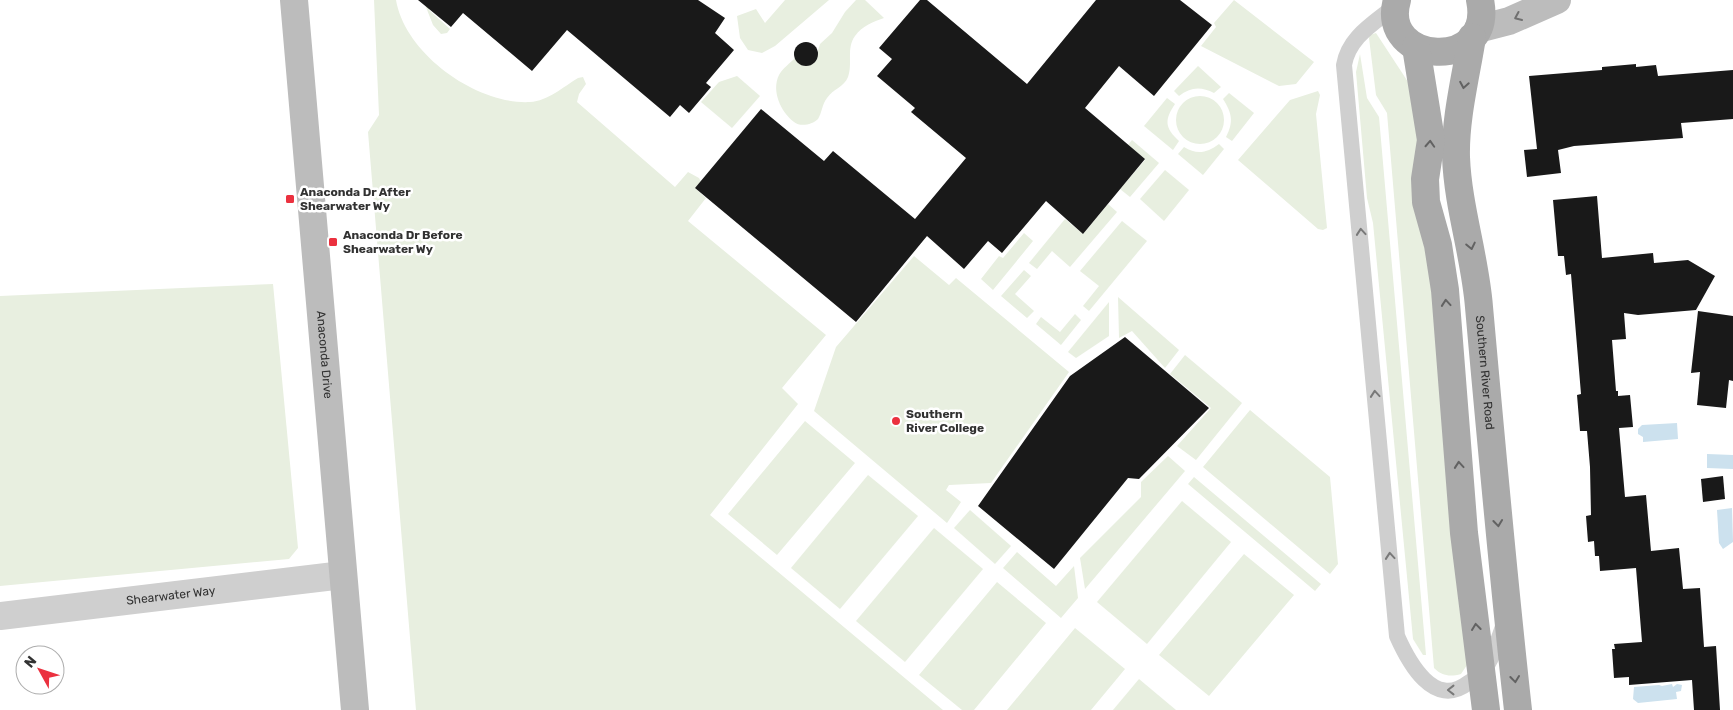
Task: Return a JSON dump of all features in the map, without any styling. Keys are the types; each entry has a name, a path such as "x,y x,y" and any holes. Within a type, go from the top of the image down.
{"main road":[{"name":"Anaconda Drive","path":"294,0 355,710"},
{"name":"Southern River Road","path":"1480,0 1481,18 1475,33 1461,103 1456,155 1460,196 1477,274 1486,405 1518,710"},
{"path":"1397,2 1400,28 1406,39 1416,47 1427,52 1452,52 1475,33 1509,22 1556,0"},
{"path":"1416,47 1431,140 1425,179 1426,202 1438,246 1444,290 1464,533 1486,710"}],"street":[{"name":"Shearwater Way","path":"0,616 343,575"}],"lane":[{"path":"1397,2 1356,36 1346,53 1344,64 1397,636 1407,658 1432,686 1447,692 1459,690 1482,673 1490,660 1507,614"}],"green space":[{"path":"374,0 396,0 402,20 413,39 428,57 467,85 488,95 509,101 537,101 583,77 586,84 579,94 577,102 675,187 688,172 699,178 701,182 695,188 706,198 688,221 826,335 782,388 798,404 710,515 943,710 416,710 368,132 379,115"},
{"path":"436,0 429,10 450,29 447,33 441,34 433,25 424,2"},
{"path":"785,0 829,0 775,46 762,53 748,50 740,38 737,16 756,9 765,23"},
{"path":"856,0 865,0 884,18 864,27 855,36 850,51 848,77 827,98 818,119 806,125 797,124 789,118 781,107 776,88 779,75 795,58 804,66 814,63 820,44 832,33 845,12"},
{"path":"1234,0 1314,62 1296,84 1279,86 1201,46 1216,27 1214,23"},
{"path":"1376,33 1414,91 1467,665 1461,674 1446,675 1434,668 1387,113 1376,95 1369,38 1370,35"},
{"path":"1360,54 1367,98 1379,117 1426,655 1423,655 1413,639 1373,223 1367,198 1356,72"},
{"path":"1198,66 1221,87 1214,93 1196,88 1179,96 1174,91"},
{"path":"737,76 760,96 732,128 701,102 719,82"},
{"path":"1318,91 1320,95 1316,114 1327,228 1323,230 1318,229 1238,160 1290,100"},
{"path":"1229,93 1254,113 1232,141 1226,137 1231,118 1223,99"},
{"path":"1200,96 1209,98 1217,103 1222,111 1224,120 1222,129 1217,137 1209,142 1200,144 1191,142 1183,137 1178,129 1176,120 1178,111 1183,103 1191,98"},
{"path":"1167,98 1175,104 1168,119 1171,132 1179,141 1173,150 1144,126"},
{"path":"1132,140 1159,163 1130,197 1120,189 1145,160 1128,145"},
{"path":"1219,144 1224,149 1203,175 1178,154 1184,147 1202,152"},
{"path":"1165,170 1189,190 1164,221 1140,199"},
{"path":"1108,204 1117,212 1070,267 1052,251 1037,269 1029,263 1065,219 1083,234"},
{"path":"1122,221 1147,241 1089,311 1083,306 1099,286 1080,271"},
{"path":"1024,233 1033,241 993,290 981,279 999,256 1003,258"},
{"path":"914,256 949,285 956,278 1069,372 991,483 949,485 946,490 961,502 947,523 814,411 836,347"},
{"path":"1024,270 1031,276 1015,294 1034,311 1027,318 1001,296"},
{"path":"273,284 298,548 289,559 0,586 0,296"},
{"path":"1118,297 1179,350 1165,368 1132,331 1119,338"},
{"path":"1109,302 1109,336 1076,358 1068,352"},
{"path":"1075,314 1081,320 1061,345 1036,324 1041,317 1060,332"},
{"path":"1185,355 1242,403 1196,460 1177,446 1211,408 1170,374"},
{"path":"1250,410 1330,477 1338,564 1330,574 1203,467"},
{"path":"805,421 855,463 777,555 728,514"},
{"path":"1168,456 1185,471 1085,589 1080,558 1141,497 1141,482"},
{"path":"868,475 918,516 840,609 791,568"},
{"path":"1194,477 1321,584 1315,591 1188,484"},
{"path":"1182,501 1231,542 1147,644 1097,602"},
{"path":"970,510 1011,546 995,564 954,528"},
{"path":"934,528 983,569 905,662 856,621"},
{"path":"1017,552 1056,586 1074,566 1078,598 1061,618 1003,568"},
{"path":"1244,554 1294,595 1209,696 1159,655"},
{"path":"997,582 1046,623 974,710 962,710 919,675"},
{"path":"1075,628 1125,669 1091,710 1007,710"},
{"path":"1139,679 1176,710 1113,710"}],"water":[{"path":"1677,423 1678,439 1643,442 1643,437 1638,434 1638,429 1642,425"},
{"path":"1707,454 1733,455 1733,469 1707,468"},
{"path":"1732,508 1733,542 1723,549 1719,543 1717,510"},
{"path":"1672,684 1673,687 1677,684 1682,685 1681,691 1676,692 1677,699 1638,703 1633,699 1634,687"}],"building":[{"path":"418,0 698,0 725,18 715,33 734,50 706,83 711,87 689,113 680,105 670,117 567,30 532,71 463,13 451,27"},
{"path":"920,0 927,0 1027,84 1096,0 1180,0 1212,25 1154,96 1119,66 1085,108 1145,159 1083,234 1046,201 1002,253 988,241 964,269 927,236 856,322 695,188 761,109 824,161 833,151 915,219 966,158 911,112 915,108 877,76 892,59 879,48"},
{"path":"806,42 811,43 817,49 817,59 811,65 806,66 801,65 795,59 794,54 795,49 801,43"},
{"path":"1636,64 1636,67 1656,65 1658,76 1733,70 1733,119 1681,123 1683,138 1574,146 1558,150 1561,173 1527,177 1524,150 1537,149 1529,76 1602,70 1602,67"},
{"path":"1597,196 1602,258 1653,253 1654,263 1688,260 1715,276 1696,310 1638,315 1624,313 1626,339 1612,340 1616,391 1618,391 1618,396 1630,395 1633,427 1619,428 1625,497 1646,495 1651,551 1679,548 1683,589 1700,588 1704,647 1716,646 1720,710 1694,710 1692,680 1629,685 1629,677 1614,678 1612,649 1615,649 1614,644 1642,642 1636,568 1600,571 1599,556 1595,556 1594,541 1588,542 1586,516 1591,515 1590,467 1587,431 1580,431 1577,395 1581,394 1571,274 1566,275 1564,256 1558,256 1553,200"},
{"path":"1698,311 1733,316 1733,381 1729,380 1726,408 1697,405 1700,372 1691,373"},
{"path":"1125,337 1209,408 1139,479 1128,478 1054,569 978,506 1070,376"},
{"path":"1723,476 1725,499 1703,502 1701,479"}],"place":[{"name":"Anaconda Dr After Shearwater Wy","path":"290,199"},
{"name":"Anaconda Dr Before Shearwater Wy","path":"333,242"},
{"name":"Southern River College","path":"896,421"}]}
